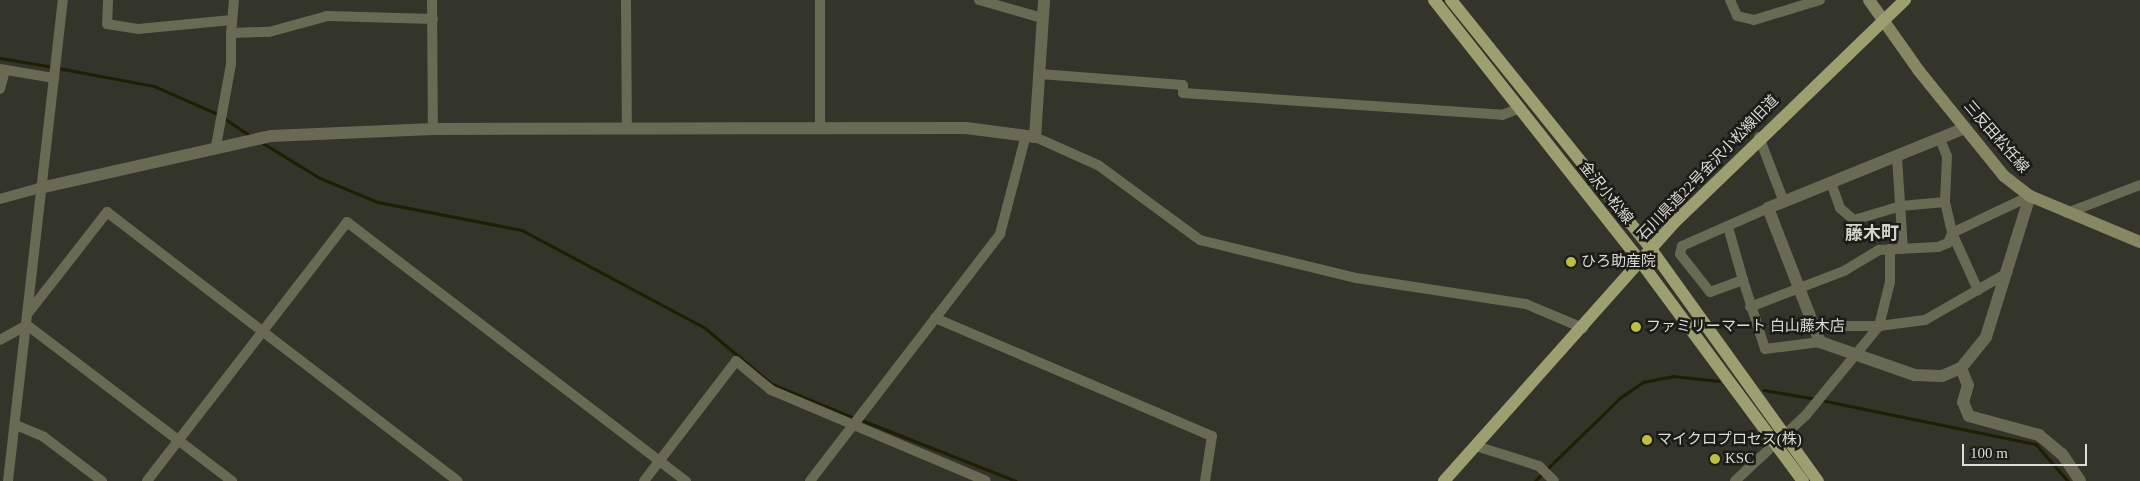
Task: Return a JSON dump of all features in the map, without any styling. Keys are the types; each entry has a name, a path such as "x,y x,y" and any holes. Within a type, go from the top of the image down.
{"main road":[{"name":"金沢小松線","path":"1434,0 1518,109 1781,438 1818,481"},
{"name":"金沢小松線","path":"1451,0 1651,249 1781,438 1803,481"},
{"name":"三反田松任線","path":"1869,0 1965,128 2004,176 2030,196 2140,242"},
{"name":"石川県道22号金沢小松線旧道","path":"1444,481 1583,328 1651,249 1759,138 1905,0"}],"street":[{"path":"8,481 16,425 40,188 63,0"},
{"path":"108,0 107,24 138,29 232,20"},
{"path":"216,146 219,114 231,64 234,0"},
{"path":"432,0 433,129"},
{"path":"626,0 627,128"},
{"path":"820,0 820,129"},
{"path":"979,0 1042,18"},
{"path":"810,481 1000,234 1030,136 1040,74 1044,0"},
{"path":"1730,0 1737,16 1754,20 1820,0"},
{"path":"231,33 269,32 327,16 433,18"},
{"path":"0,89 3,69 54,70"},
{"path":"1040,74 1183,85 1183,93 1502,115 1518,109"},
{"path":"0,199 216,146 271,136 433,129 966,128 1030,136 1098,164 1200,240 1356,278 1526,304 1583,328"},
{"path":"1743,280 1710,292 1680,254 1682,246 1768,208 1965,128"},
{"path":"1759,138 1784,202"},
{"path":"1940,139 1947,156 1945,202 1952,233 1978,290"},
{"path":"1896,157 1901,206 1902,249"},
{"path":"1831,183 1840,208 1854,220 1901,206 1945,202"},
{"path":"2067,212 2140,185"},
{"path":"1750,307 1890,249 1938,247 1948,242 1952,233 2030,196"},
{"path":"1728,227 1750,307 1765,349 1820,342 1915,375 1942,376 1961,368 1986,337 2030,196"},
{"path":"1768,208 1810,326 1820,342"},
{"path":"28,312 108,212 458,481"},
{"path":"147,481 347,222 686,481"},
{"path":"1735,481 1811,409 1879,326 1890,282 1890,249"},
{"path":"1810,326 1879,326 1925,320 2007,273"},
{"path":"935,318 1212,436 1205,481"},
{"path":"0,340 27,325"},
{"path":"27,325 232,481"},
{"path":"644,481 736,361 771,390 852,426 987,481"},
{"path":"1961,368 1968,384 1963,402 1969,416 2039,435 2062,454 2080,481"},
{"path":"16,425 44,437 102,481"},
{"path":"1476,446 1539,466 1552,479"}],"waterway":[{"path":"0,58 53,67"},
{"path":"58,68 154,86 220,115"},
{"path":"224,118 248,134"},
{"path":"263,143 320,178 378,202 522,230 704,327 772,384 852,417"},
{"path":"1547,469 1621,397 1643,382 1673,376 1719,381"},
{"path":"1764,390 1816,399"},
{"path":"1821,400 2036,444 2068,481"},
{"path":"864,421 1016,481"},
{"path":"1535,481 1543,473"}],"place":[{"name":"ひろ助産院","path":"1571,262"},
{"name":"ファミリーマート 白山藤木店","path":"1636,327"},
{"name":"マイクロプロセス(株)","path":"1647,440"},
{"name":"KSC","path":"1715,459"}],"district":[{"name":"藤木町","path":"1872,233"}]}
